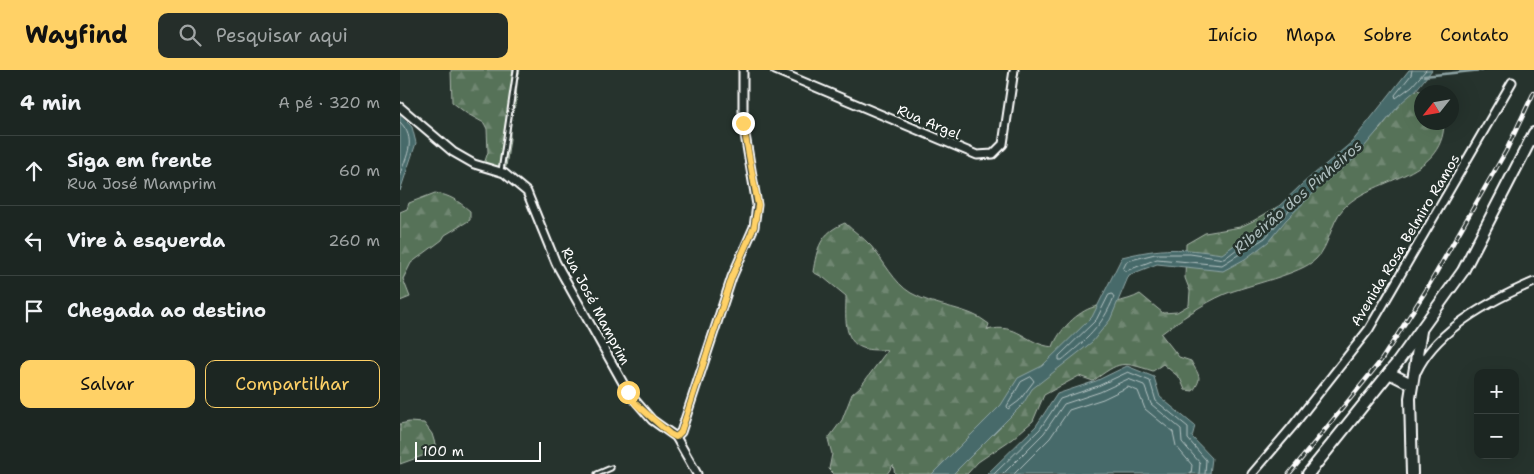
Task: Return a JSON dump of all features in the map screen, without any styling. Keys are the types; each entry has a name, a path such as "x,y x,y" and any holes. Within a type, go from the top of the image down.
{"main road":[{"path":"1308,474 1421,331 1463,270 1534,134"},
{"path":"1412,474 1412,381 1421,331"},
{"path":"1389,373 1412,381"}],"street":[{"path":"676,437 681,432 732,277 757,217 758,205 743,123 743,70"},
{"name":"Rua Argel","path":"775,70 976,155 993,154 1003,144 1014,70"},
{"name":"Avenida Rosa Belmiro Ramos","path":"1252,474 1292,427 1369,329 1512,82"},
{"name":"Rua José Mamprim","path":"400,107 453,152 474,164 501,172 527,192 556,263 628,392 652,420 676,437 697,474"},
{"path":"1412,381 1425,359 1460,322 1510,292 1534,282"}],"lane":[{"path":"501,172 516,70"},
{"path":"597,474 611,468"}],"green space":[{"path":"451,70 520,70 517,81 516,104 510,119 510,139 506,167 484,164 488,152 487,129 484,123 466,113 452,102"},
{"path":"1414,92 1414,130 1443,130 1441,142 1432,156 1419,167 1355,198 1343,209 1335,221 1321,254 1309,264 1299,270 1216,298 1161,334 1179,357 1191,361 1199,376 1198,383 1193,391 1185,390 1180,378 1163,364 1153,371 1127,364 1115,366 1093,381 1079,376 1044,395 1033,421 1012,439 978,462 967,474 895,474 893,465 887,474 834,474 829,469 832,454 828,439 842,420 852,394 861,386 887,351 866,349 851,339 846,319 846,296 824,278 813,272 821,242 837,227 845,223 865,240 899,284 911,293 931,302 962,310 980,318 989,324 987,330 1007,329 1035,342 1053,347 1069,322 1094,307 1129,299 1140,294 1163,313 1177,312 1189,305 1190,291 1185,278 1186,244 1205,233 1240,227 1315,185 1380,129 1405,97"},
{"path":"435,193 450,197 462,204 470,211 470,220 445,235 442,240 411,263 403,279 410,297 400,301 400,212 407,209 409,203"},
{"path":"409,422 424,423 432,434 436,447 425,455 400,464 400,424"}],"water":[{"name":"Ribeirão dos Pinheiros","path":"1409,70 1432,70 1420,85 1414,85 1414,92 1402,102 1354,159 1330,177 1286,220 1268,242 1245,259 1223,271 1157,264 1129,275 1110,320 1092,342 1032,389 1023,404 953,474 932,474 1001,405 1018,378 1042,366 1092,317 1122,257 1161,250 1222,254 1251,233 1301,185 1352,142"},
{"path":"400,115 412,127 416,143 400,191"},
{"path":"1127,366 1154,377 1160,397 1195,426 1192,437 1212,458 1210,474 987,474 1036,426 1057,394 1096,381"}],"waterway":[{"path":"1424,76 1482,70"}],"railway":[{"path":"1289,474 1380,362 1425,292 1506,151 1534,92"}],"route":[{"path":"628,392 636,404 670,434 676,437 681,432 732,277 757,217 758,205 743,123"}]}
